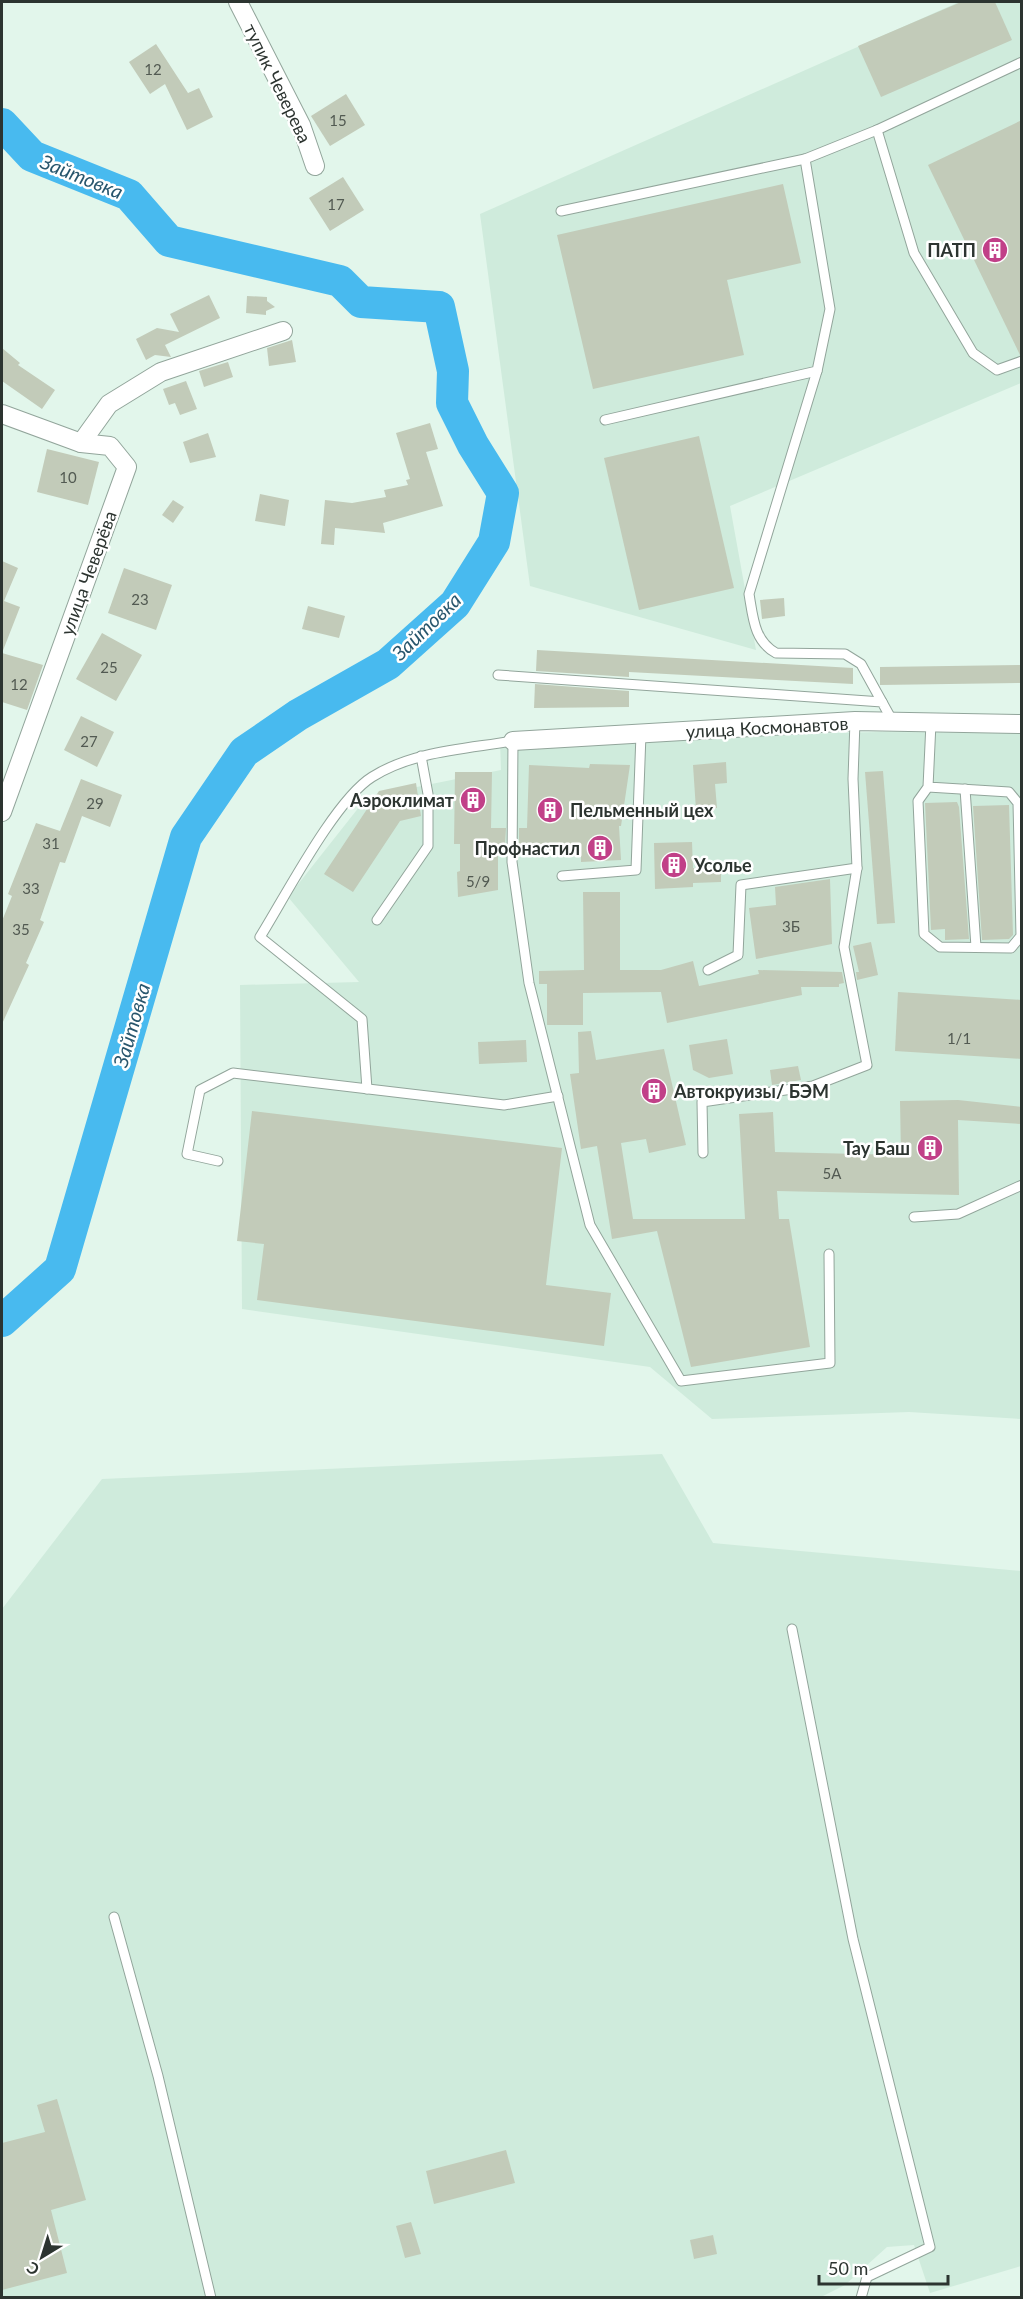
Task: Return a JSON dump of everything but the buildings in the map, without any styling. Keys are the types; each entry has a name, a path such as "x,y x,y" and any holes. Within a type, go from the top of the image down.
{"street":[{"name":"тупик Чеверева","path":"238,2 301,125 315,166"},
{"path":"81,443 109,404 161,372 283,331"},
{"name":"улица Чеверёва","path":"2,414 81,443 110,446 127,467 2,812"},
{"name":"улица Космонавтов","path":"513,741 855,722 1022,724"}],"lane":[{"path":"561,211 805,159 877,130 1022,62"},
{"path":"877,130 915,253 973,353 997,370 1022,361"},
{"path":"805,159 830,309 817,371 749,594 755,630 767,648 776,653 845,654 861,664 893,722"},
{"path":"605,420 817,371"},
{"path":"498,675 882,702"},
{"path":"703,1153 702,1102 813,1086 867,1065 844,947 857,868 853,779 855,722"},
{"path":"928,787 1009,792 1018,803 1021,936 1011,948 940,947 924,934 918,801 928,787 932,723"},
{"path":"562,876 636,870 641,734"},
{"path":"367,1089 362,1019 260,937 337,812 371,777 421,756 513,741 512,862 529,982 590,1226 681,1381 830,1362 829,1254"},
{"path":"377,920 428,846 428,794 421,756"},
{"path":"965,789 976,947"},
{"path":"708,970 738,954 741,885 857,868"},
{"path":"218,1161 187,1154 200,1090 233,1073 504,1105 558,1096"},
{"path":"914,1217 958,1215 1022,1185"},
{"path":"792,1629 853,1939 930,2247 867,2277 861,2298"},
{"path":"114,1917 158,2076 211,2298"}],"shaded area":[{"path":"959,2 1021,2 1021,383 730,506 756,650 530,586 480,214"},
{"path":"880,732 1021,733 1021,1419 909,1412 712,1419 650,1367 242,1309 240,985 359,982 288,897 367,797 501,770 500,741"},
{"path":"662,1454 713,1543 1021,1571 1021,2266 930,2293 914,2245 887,2247 845,2285 819,2298 2,2297 2,1609 102,1479"}],"waterway":[{"name":"Зайтовка","path":"2,124 32,156 129,195 169,241 340,281 361,302 439,307 453,371 452,403 473,445 503,493 494,542 455,604 388,664 298,715 244,752 186,837 60,1269 2,1321"}],"place":[{"name":"ПАТП","path":"995,250"},
{"name":"Аэроклимат","path":"473,800"},
{"name":"Пельменный цех","path":"550,810"},
{"name":"Профнастил","path":"600,848"},
{"name":"Усолье","path":"674,865"},
{"name":"Автокруизы/ БЭМ","path":"654,1091"},
{"name":"Тау Баш","path":"930,1148"}]}
